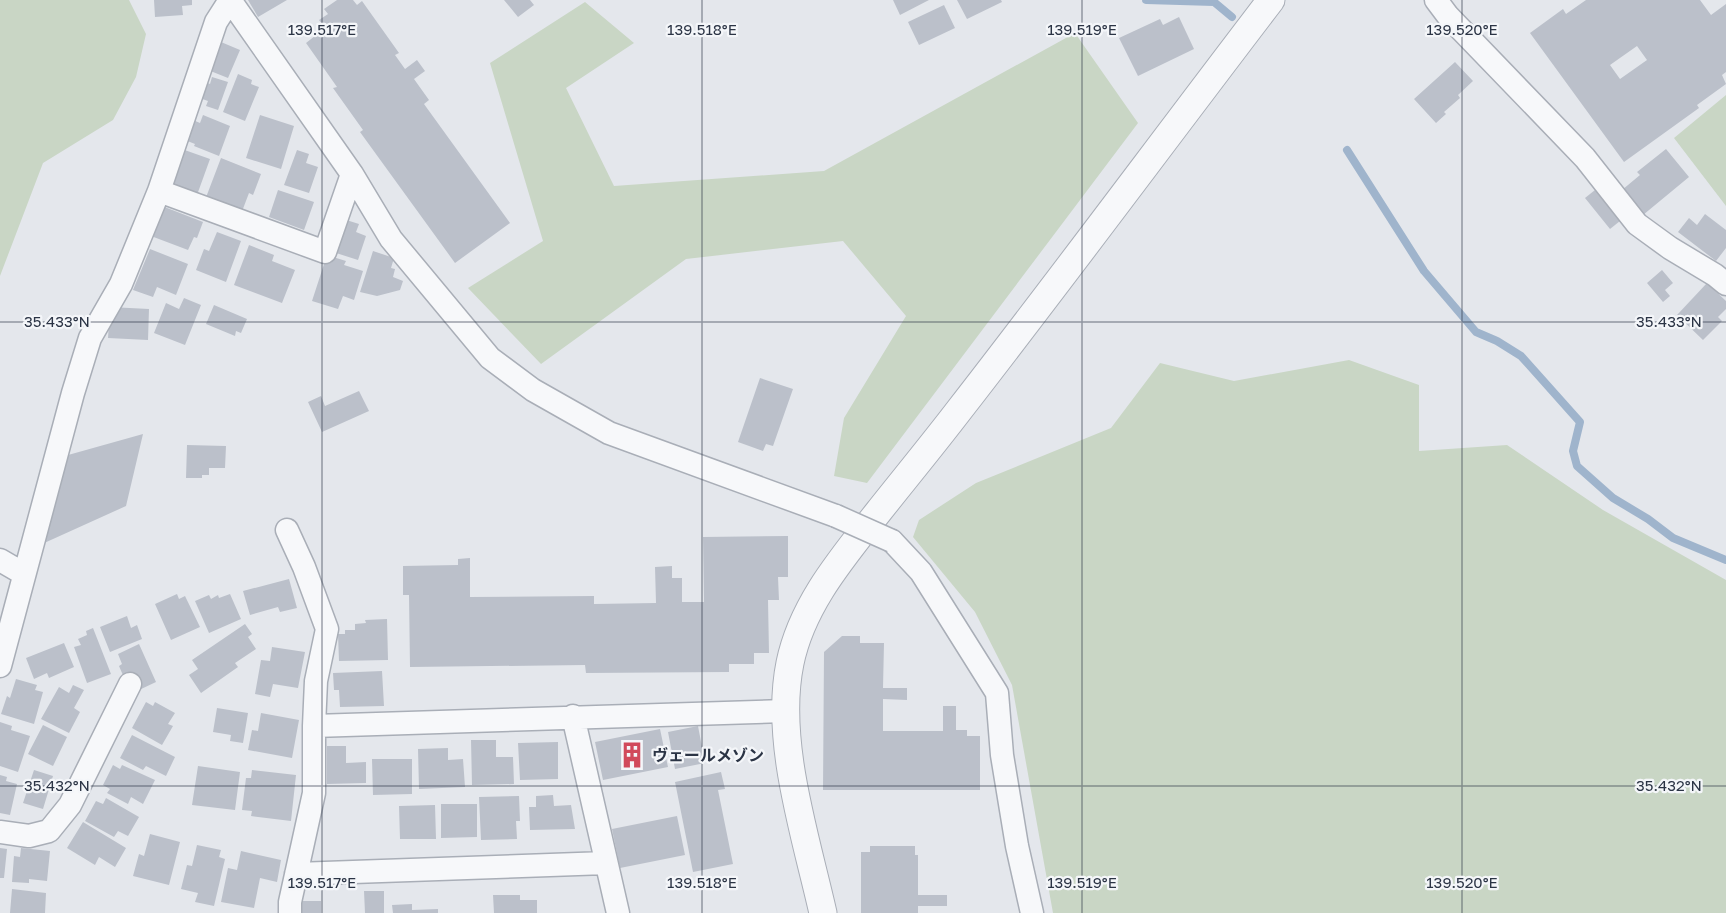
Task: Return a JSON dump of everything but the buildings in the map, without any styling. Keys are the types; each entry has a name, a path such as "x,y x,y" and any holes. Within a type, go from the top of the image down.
{"street":[{"path":"0,666 73,393 90,338 121,284 159,192 216,22 230,0 352,174 391,239 490,358 533,390 609,433 836,516 892,541 921,572 997,693 1002,755 1017,846 1032,913"},
{"path":"823,913 793,783 785,711 790,664 801,625 820,591 849,549 960,409 1271,0"},
{"path":"1436,0 1448,16 1585,158 1637,224 1670,248 1715,275 1726,285"},
{"path":"159,192 325,252 352,174"},
{"path":"287,530 304,567 327,629 316,681 314,793 290,902 290,913"},
{"path":"0,560 24,574"},
{"path":"0,832 29,836 50,831 70,805 130,684"},
{"path":"314,726 785,711"},
{"path":"573,716 618,913"},
{"path":"296,874 606,863"}],"green space":[{"path":"0,0 129,0 146,34 136,77 113,120 43,163 0,276"},
{"path":"585,2 634,43 566,88 614,186 824,171 1075,33 1138,123 867,483 834,476 844,418 906,316 843,241 686,259 541,364 468,288 543,241 490,63"},
{"path":"1726,95 1726,206 1674,138"},
{"path":"1349,360 1419,385 1419,451 1507,445 1603,510 1726,580 1726,913 1053,913 1012,685 975,612 913,537 919,520 976,483 1111,428 1160,363 1234,381"}],"waterway":[{"path":"1146,0 1214,2 1232,17"},
{"path":"1347,150 1424,271 1476,332 1497,341 1521,356 1580,422 1573,451 1577,466 1613,498 1648,519 1673,538 1726,560"}],"place":[{"name":"ヴェールメゾン","path":"632,755"}]}
